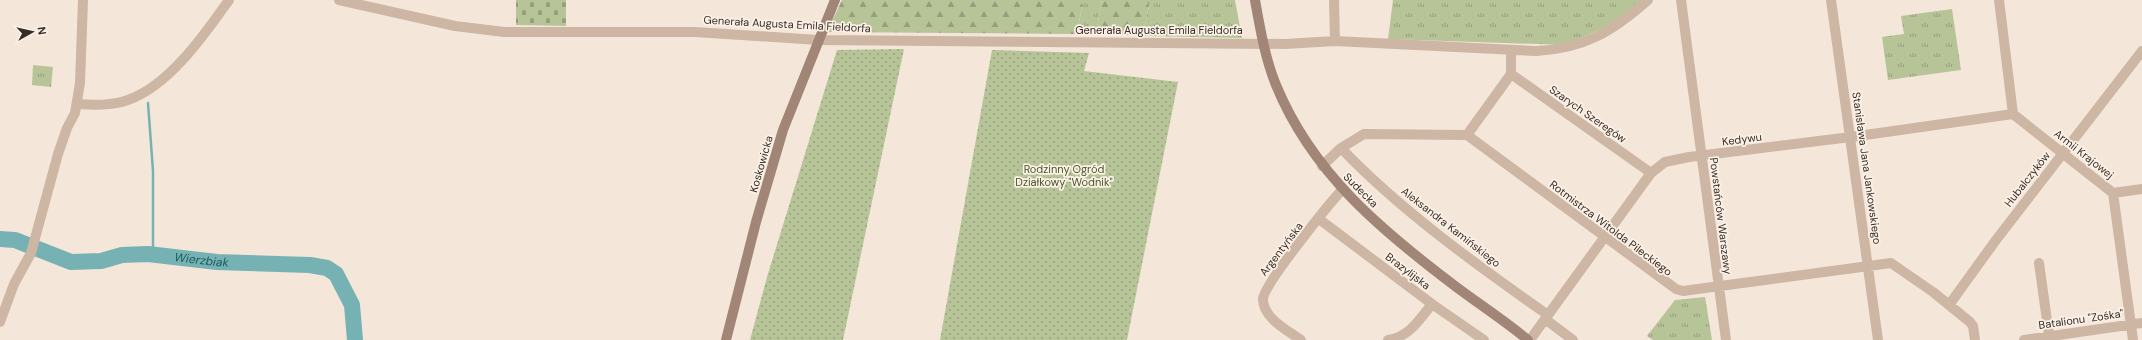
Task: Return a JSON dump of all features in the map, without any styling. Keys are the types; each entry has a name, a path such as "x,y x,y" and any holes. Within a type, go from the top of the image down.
{"street":[{"path":"0,322 14,284 31,253 58,154 67,128 75,113 80,83 83,0"},
{"path":"77,104 107,105 140,95 154,86 177,66 229,0"},
{"name":"Generała Augusta Emila Fieldorfa","path":"340,0 455,26 504,32 695,32 818,40 1285,44 1335,41 1511,50 1559,50 1571,47 1623,22 1648,0"},
{"name":"Koskowicka","path":"726,340 754,229 783,130 835,0"},
{"name":"Sudecka","path":"1254,0 1263,43 1275,84 1299,132 1322,166 1342,190 1428,264 1529,340"},
{"path":"1334,0 1335,41"},
{"path":"1682,0 1691,0"},
{"name":"Powstańców Warszawy","path":"1682,0 1726,340"},
{"name":"Stanisława Jana Jankowskiego","path":"1831,0 1878,340"},
{"path":"1999,0 2013,114"},
{"path":"1322,166 1341,148 1364,134 1467,135 1511,74 1511,50"},
{"name":"Hubalczyków","path":"1949,305 2142,51"},
{"name":"Szarych Szeregów","path":"1511,74 1651,173"},
{"name":"Kedywu","path":"1546,317 1651,173 1659,166 1671,160 2013,114"},
{"name":"Armii Krajowej","path":"2013,114 2113,193 2133,340"},
{"name":"Rotmistrza Witolda Pileckiego","path":"1467,135 1676,289 1683,291 1892,263 1949,305 1973,326 1975,340"},
{"name":"Aleksandra Kamińskiego","path":"1341,148 1366,174 1474,263 1546,317 1573,340"},
{"path":"2113,193 2142,189"},
{"name":"Argentyńska","path":"1301,340 1269,316 1263,300 1265,289 1342,190"},
{"name":"Brazylijska","path":"1319,219 1432,304 1484,340"},
{"path":"2039,263 2049,335"},
{"path":"1388,340 1397,339 1407,334 1432,304"},
{"path":"1529,340 1546,317"},
{"name":"Batalionu \"Zośka\"","path":"2024,340 2049,335 2142,323"}],"green space":[{"path":"516,0 566,0 566,26 516,25"},
{"path":"842,0 1083,0 1077,34 827,32"},
{"path":"1083,0 1102,0 1096,33 1077,34"},
{"path":"1102,0 1150,0 1143,36 1096,33"},
{"path":"1150,0 1235,0 1242,38 1143,36"},
{"path":"1393,0 1642,0 1614,23 1566,45 1388,39"},
{"path":"1952,9 1961,70 1888,80 1882,37 1904,34 1901,16"},
{"path":"904,49 843,340 750,340 767,277 837,50"},
{"name":"Rodzinny Ogród Działkowy \"Wodnik\"","path":"992,50 1089,53 1084,71 1178,82 1127,340 940,340"},
{"path":"33,65 53,67 51,87 32,85"},
{"path":"1705,297 1712,340 1653,340 1647,336 1675,300"}],"waterway":[{"path":"148,103 153,171 153,255"},
{"name":"Wierzbiak","path":"0,239 15,240 71,262 101,261 122,255 148,254 217,262 310,265 327,268 336,274 352,305 355,340"}]}
